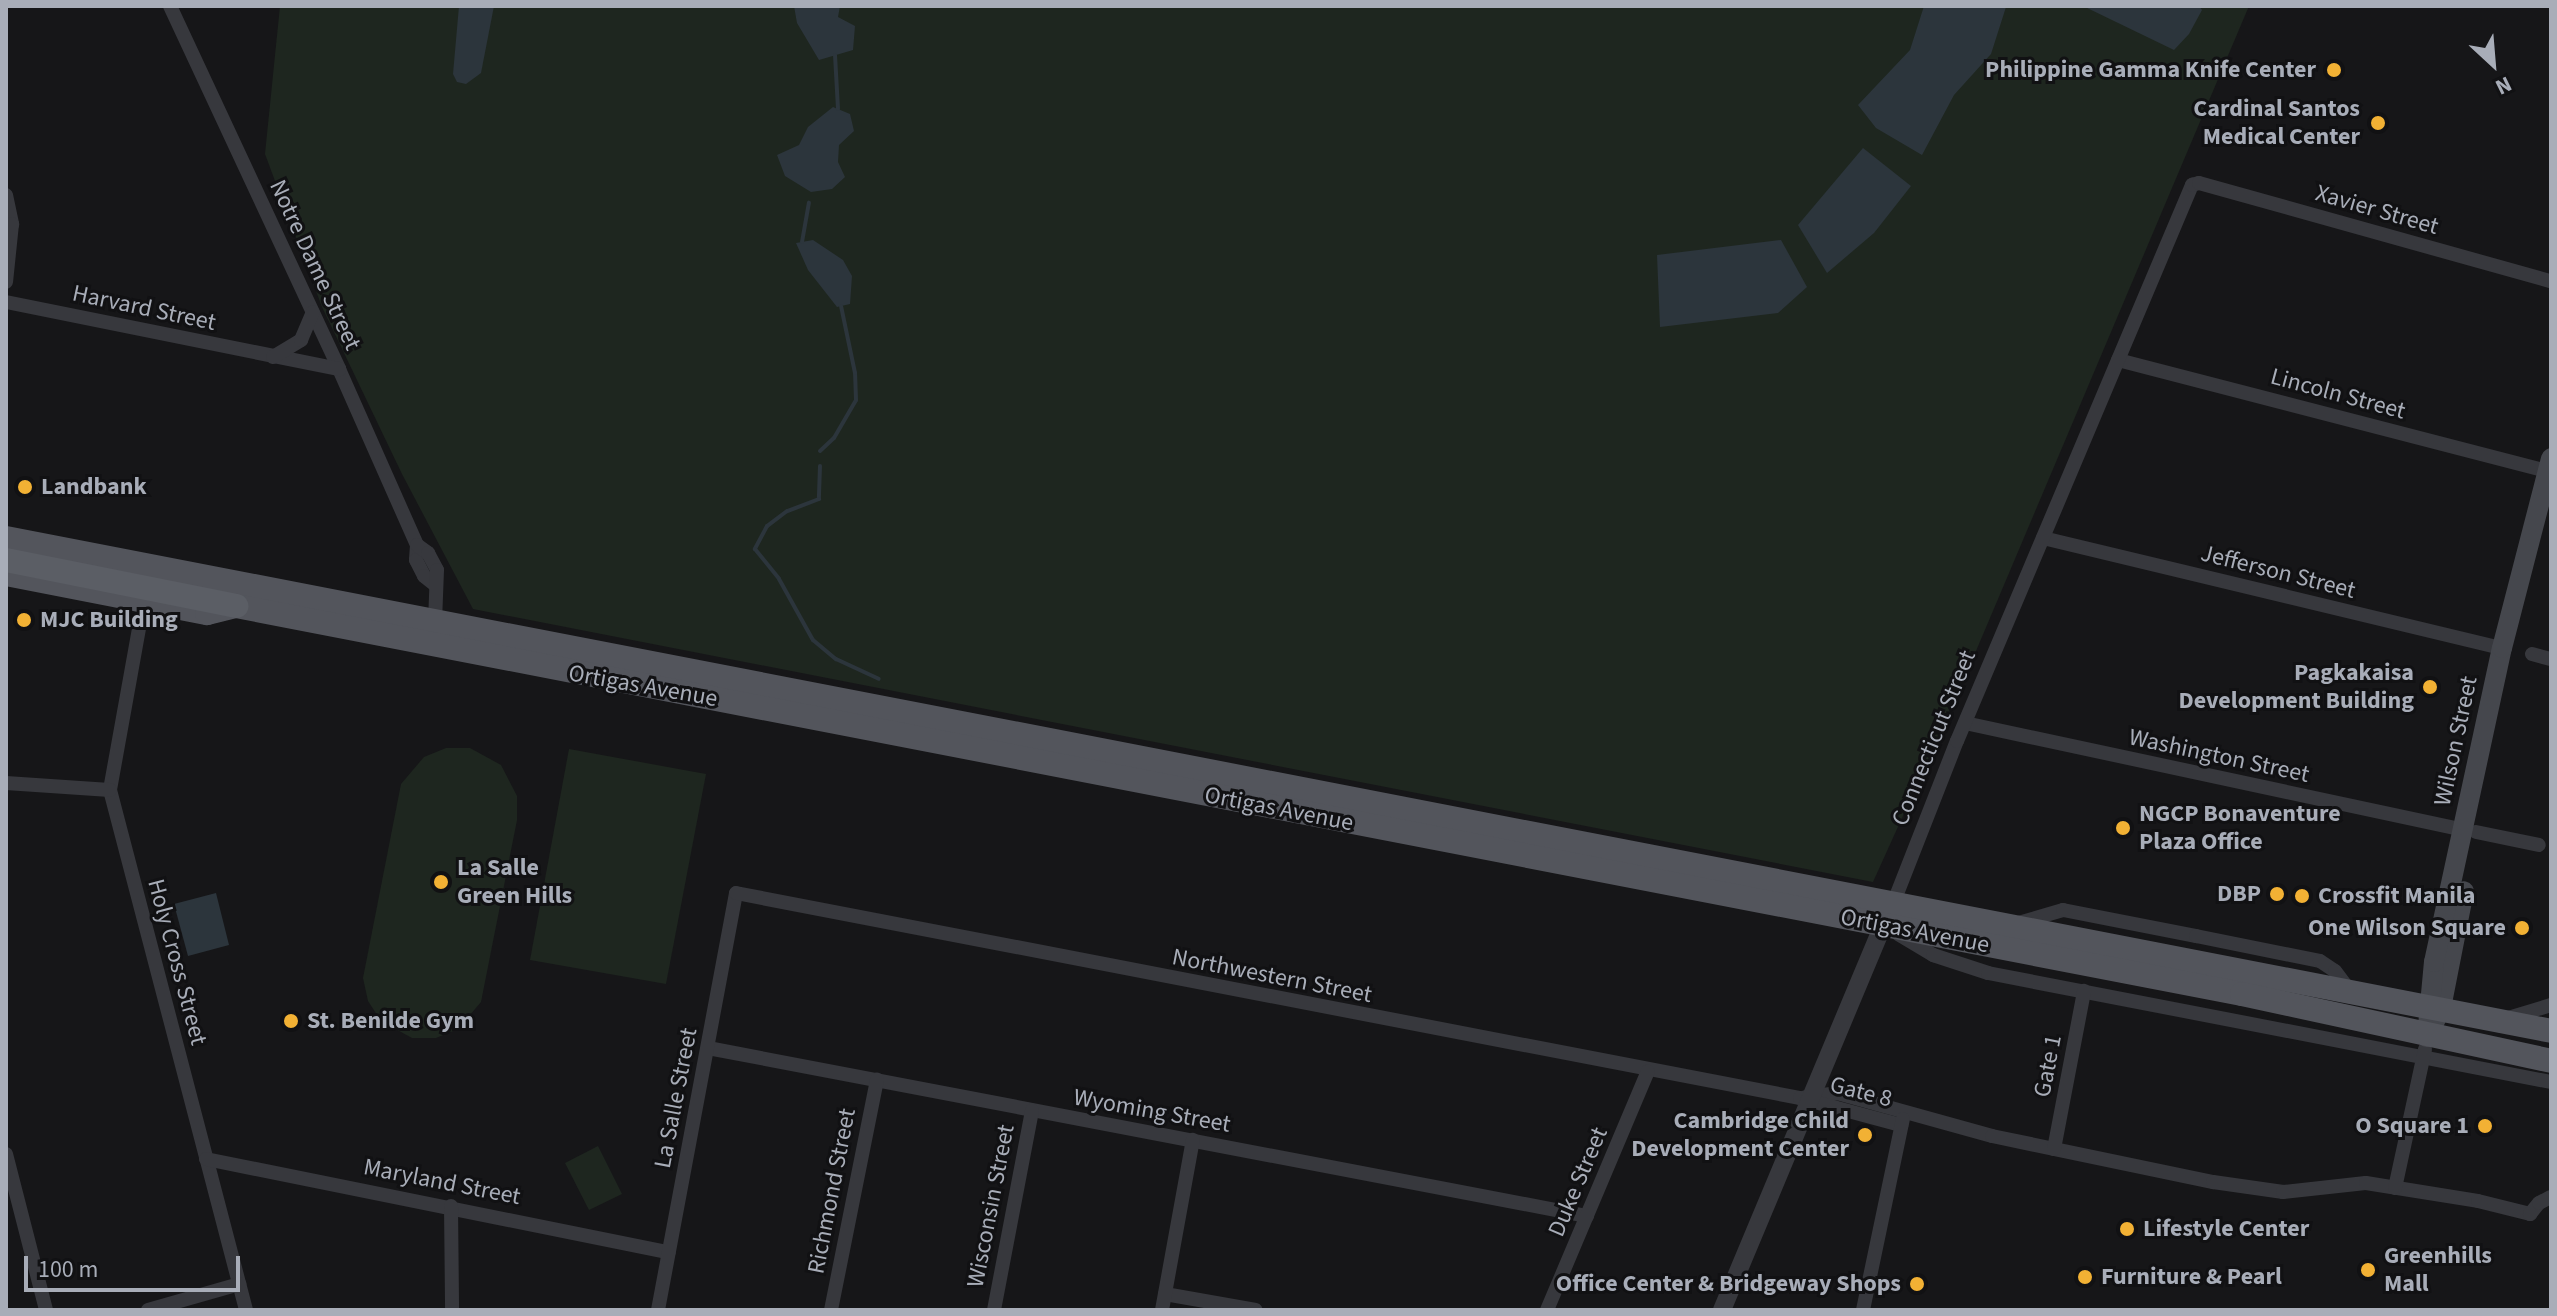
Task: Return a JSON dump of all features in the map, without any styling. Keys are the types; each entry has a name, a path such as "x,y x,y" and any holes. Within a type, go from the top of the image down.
{"highway":[{"path":"6,560 236,606"}],"main road":[{"name":"Wilson Street","path":"2425,1047 2470,831 2502,648 2549,464"},
{"name":"Wilson Street","path":"2434,1006 2458,857 2470,831 2551,497"},
{"name":"Ortigas Avenue","path":"6,538 1888,914 2242,994 2425,1047 2551,1061"},
{"name":"Ortigas Avenue","path":"6,574 207,613 236,606 1888,914 2009,926 2551,1031"}],"street":[{"name":"Notre Dame Street","path":"170,6 313,312 417,545 428,553 437,570 434,584 438,599 435,622"},
{"name":"Xavier Street","path":"2192,185 2199,183 2551,281"},
{"name":"Connecticut Street","path":"1722,1310 2192,185"},
{"path":"6,195 12,224 6,282"},
{"name":"Harvard Street","path":"6,302 339,369"},
{"path":"273,357 301,340 313,312"},
{"name":"Lincoln Street","path":"2118,360 2549,464"},
{"name":"Jefferson Street","path":"2043,538 2502,648"},
{"name":"Holy Cross Street","path":"140,623 110,790 246,1310"},
{"path":"2532,654 2551,659"},
{"name":"Washington Street","path":"1965,723 2539,845"},
{"path":"6,783 110,790"},
{"name":"La Salle Street","path":"658,1310 736,893"},
{"name":"Northwestern Street","path":"736,893 1648,1071 1808,1099"},
{"path":"1888,914 1933,955 1975,969 2084,991 2425,1047 2551,1082"},
{"name":"Gate 1","path":"2054,1149 2084,991"},
{"path":"2501,1021 2551,1005"},
{"path":"2395,1188 2425,1047"},
{"name":"Wyoming Street","path":"708,1048 1587,1216"},
{"name":"Duke Street","path":"1547,1310 1648,1071"},
{"name":"Richmond Street","path":"831,1310 877,1080"},
{"name":"Gate 8","path":"1808,1099 2213,1182 2283,1192 2366,1183 2467,1199 2530,1214 2539,1203 2551,1197"},
{"name":"Wisconsin Street","path":"994,1310 1032,1111"},
{"path":"1863,1310 1903,1118"},
{"path":"1162,1310 1193,1140"},
{"path":"6,1154 46,1310"},
{"name":"Maryland Street","path":"206,1159 669,1252"},
{"path":"451,1206 452,1310"},
{"path":"148,1310 239,1284"},
{"path":"1165,1294 1256,1310"}],"shaded area":[{"path":"280,6 2249,6 1954,703 1873,882 473,609 402,474 322,307 265,154"},
{"path":"459,6 494,6 481,73 466,84 457,82 453,74"},
{"path":"794,6 840,6 838,17 855,26 853,50 819,60 797,23"},
{"path":"1924,6 2006,7 1991,54 1954,95 1922,155 1876,128 1858,105 1910,50"},
{"path":"2083,6 2199,6 2202,10 2189,34 2174,50"},
{"path":"833,107 850,114 854,131 839,145 838,162 845,177 832,189 811,192 785,176 777,155 799,145 808,127"},
{"path":"1863,148 1911,186 1874,233 1827,273 1798,225"},
{"path":"813,240 843,260 852,276 850,304 837,307 808,270 796,243"},
{"path":"1781,240 1807,287 1778,313 1660,327 1657,255"},
{"path":"446,748 470,748 501,765 517,796 517,820 481,1002 458,1029 436,1038 412,1038 381,1021 368,1001 363,978 401,784 424,757"},
{"path":"569,749 706,774 666,984 530,960"},
{"path":"216,893 229,945 188,956 174,904"},
{"path":"598,1146 622,1194 589,1210 565,1163"}],"waterway":[{"path":"835,55 838,109"},
{"path":"802,242 809,203"},
{"path":"820,451 834,438 856,400 855,373 841,306"},
{"path":"820,466 819,499 787,511 767,526 755,549 779,579 813,640 836,659 879,679"}],"place":[{"name":"Philippine Gamma Knife Center","path":"2334,70"},
{"name":"Cardinal Santos Medical Center","path":"2378,123"},
{"name":"Landbank","path":"25,487"},
{"name":"MJC Building","path":"24,620"},
{"name":"Pagkakaisa Development Building","path":"2430,687"},
{"name":"NGCP Bonaventure Plaza Office","path":"2123,828"},
{"name":"La Salle Green Hills","path":"441,882"},
{"name":"DBP","path":"2277,894"},
{"name":"Crossfit Manila","path":"2302,896"},
{"name":"One Wilson Square","path":"2522,928"},
{"name":"St. Benilde Gym","path":"291,1021"},
{"name":"O Square 1","path":"2485,1126"},
{"name":"Cambridge Child Development Center","path":"1865,1135"},
{"name":"Lifestyle Center","path":"2127,1229"},
{"name":"Greenhills Mall","path":"2368,1270"},
{"name":"Furniture & Pearl","path":"2085,1277"},
{"name":"Office Center & Bridgeway Shops","path":"1917,1284"}]}
